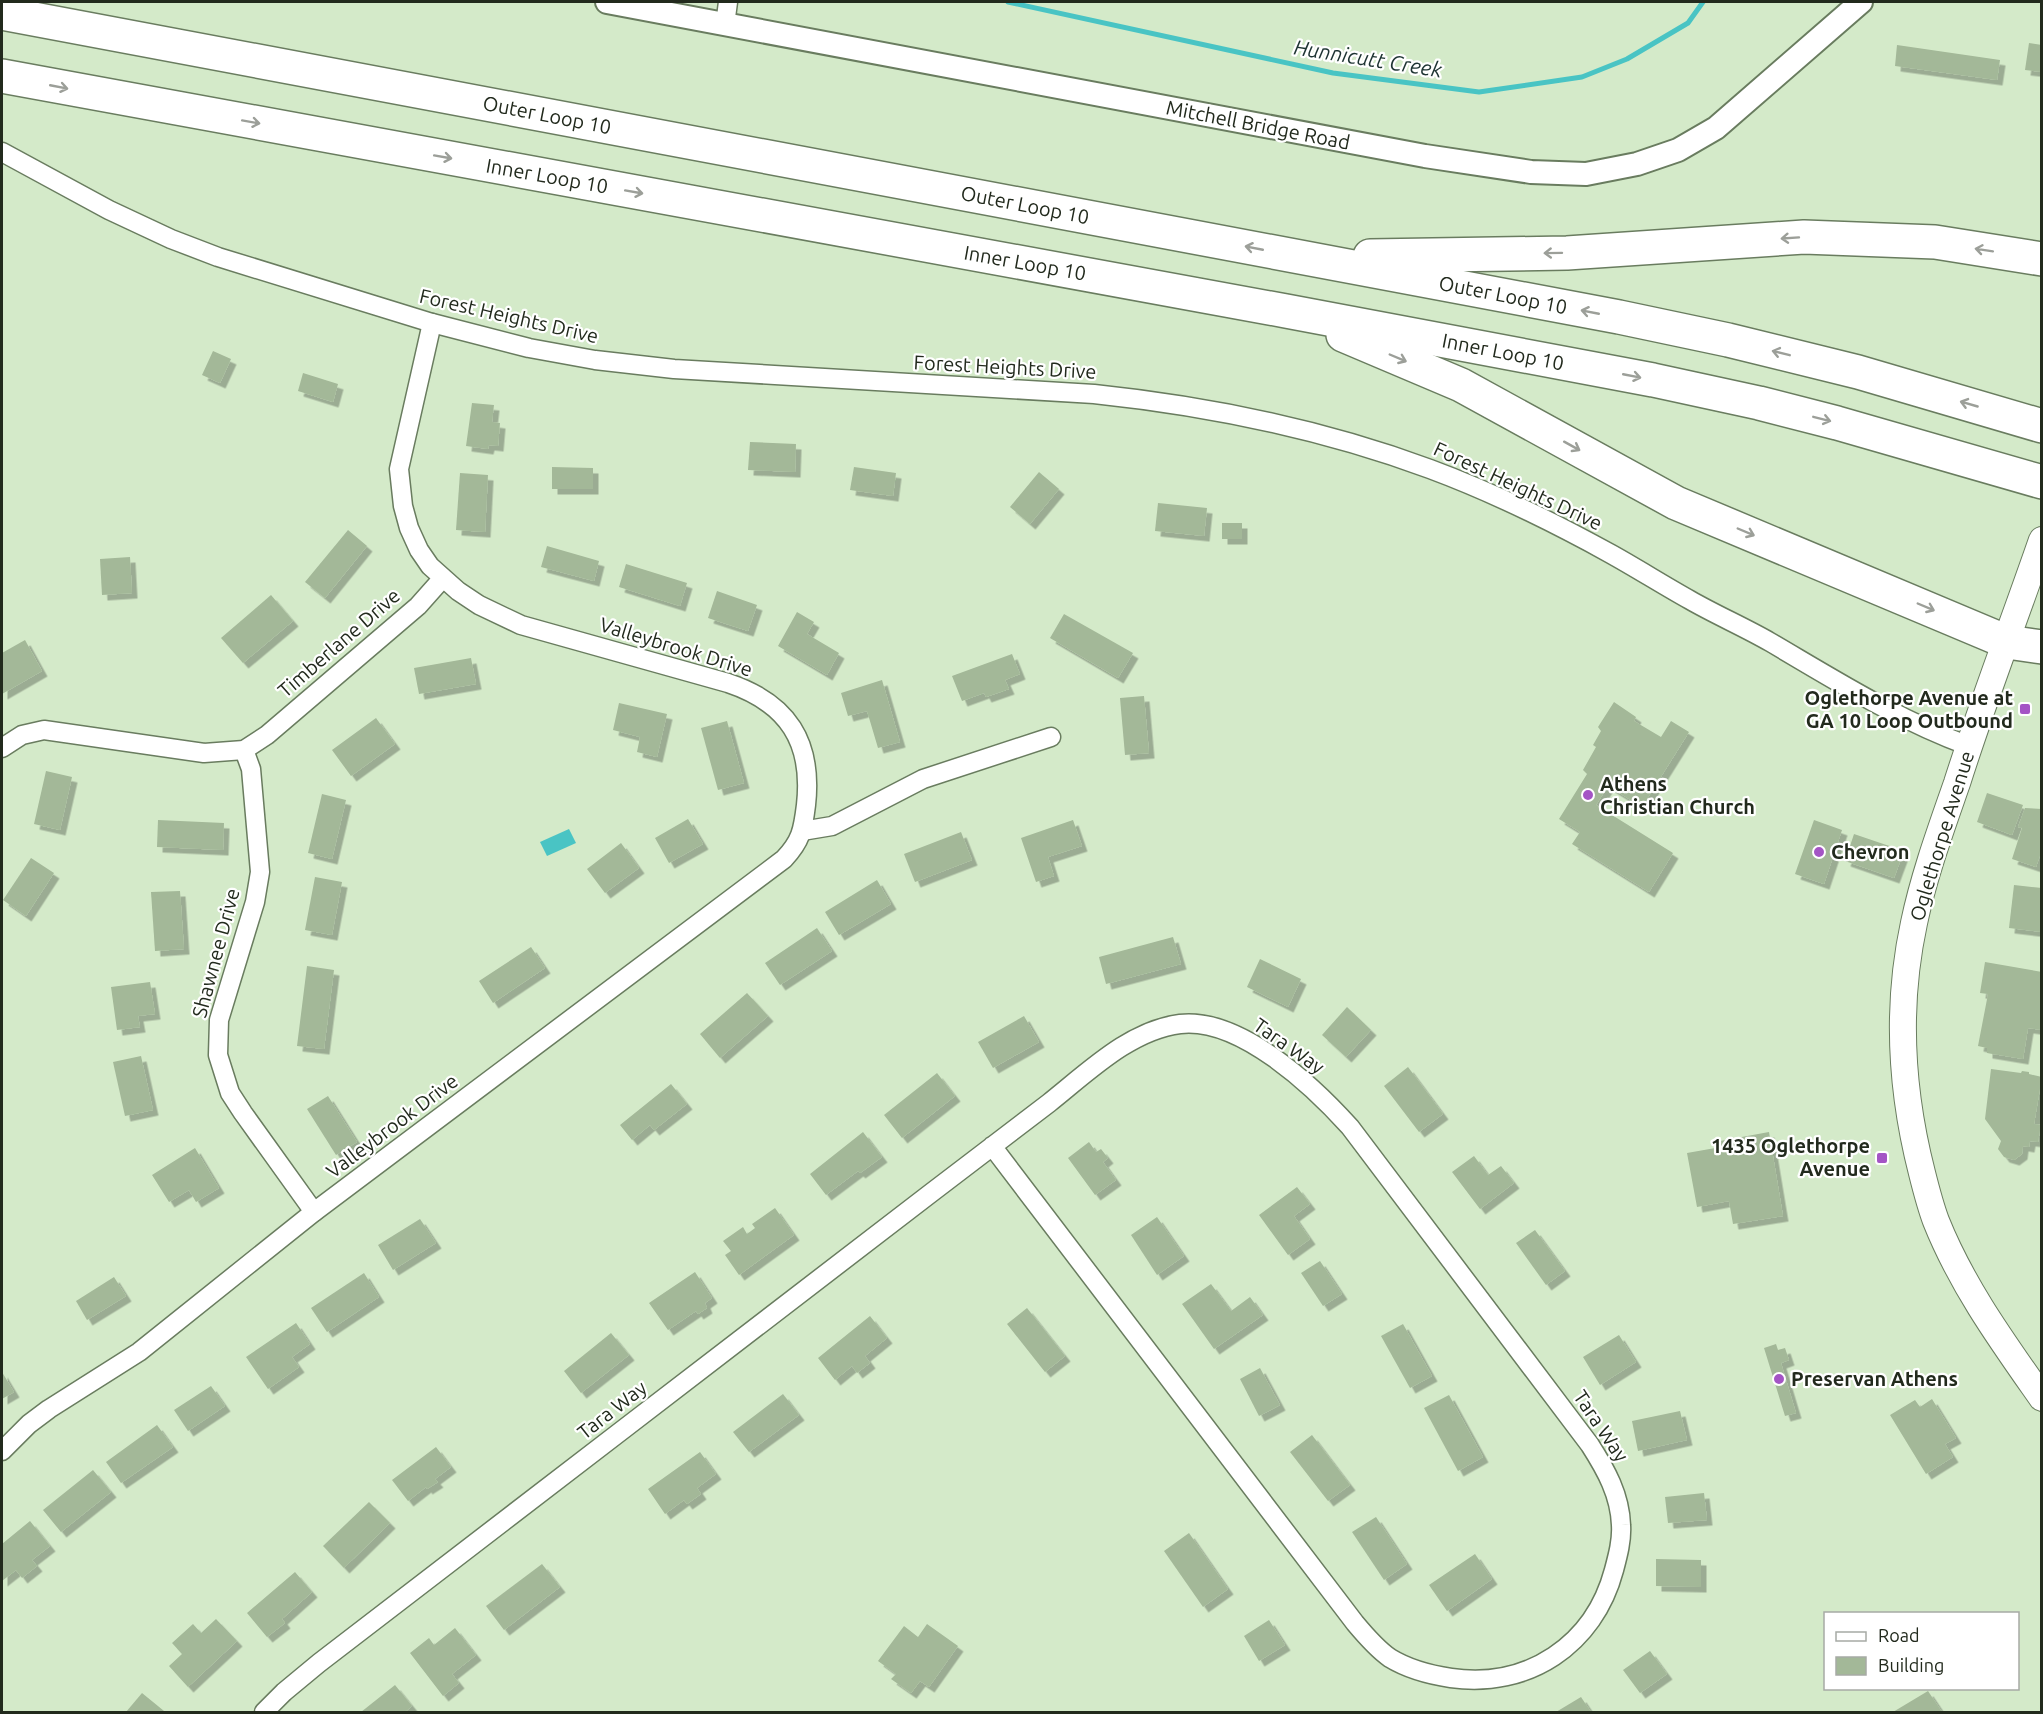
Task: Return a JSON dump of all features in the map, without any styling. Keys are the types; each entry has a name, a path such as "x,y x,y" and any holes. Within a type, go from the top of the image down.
{"highway":[{"name":"Outer Loop 10","path":"2,13 1300,256 1728,340 1858,372 2033,424"},
{"name":"Inner Loop 10","path":"2,76 1538,358 1748,401 1837,423 2026,477"},
{"path":"1300,256 1567,253 1804,237 1935,242 2042,259"},
{"path":"1286,311 1461,385 1676,502 2007,642 2042,647"}],"main road":[{"name":"Oglethorpe Avenue","path":"2042,540 1924,881 1906,973 1902,1021 1906,1090 1913,1138 1939,1228 1968,1289 2042,1398"}],"street":[{"name":"Mitchell Bridge Road","path":"607,2 1425,156 1531,172 1586,174 1648,161 1678,150 1716,128 1861,2"},
{"path":"724,25 728,2"},
{"name":"Forest Heights Drive","path":"2,152 109,210 171,239 218,257 432,323 529,348 595,360 735,374 1116,396 1201,408 1303,430 1430,469 1526,510 1764,638 1903,719 1969,746"},
{"path":"432,323 399,469 403,506 409,528 419,550 442,579"},
{"name":"Timberlane Drive","path":"2,748 22,735 44,730 204,753 244,750 267,735 409,614 442,579"},
{"name":"Valleybrook Drive","path":"2,1451 29,1424 139,1352 314,1212 784,859 799,840 807,780 804,753 799,737 784,715 759,696 728,683 521,625 479,605 442,579"},
{"path":"802,831 832,826 923,779 1051,737"},
{"name":"Shawnee Drive","path":"244,750 251,769 260,872 255,902 219,1020 218,1055 230,1093 314,1212"},
{"name":"Tara Way","path":"264,1713 284,1692 329,1656 992,1146 1115,1052 1162,1027 1182,1024 1204,1024 1228,1032 1251,1044 1310,1085 1350,1127 1590,1445 1605,1468 1619,1508 1622,1527 1612,1576 1603,1601 1589,1624 1572,1642 1554,1656 1533,1669 1510,1677 1463,1680 1438,1676 1390,1658 1355,1623 992,1146"}],"water":[{"path":"569,829 576,843 547,856 540,842"}],"building":[{"path":"2029,43 2042,45 2042,72 2025,70"},
{"path":"1897,45 2000,60 1997,80 1895,66"},
{"path":"213,351 231,359 220,383 202,375"},
{"path":"303,373 338,384 333,402 298,391"},
{"path":"472,403 494,405 492,422 500,423 498,446 489,445 488,449 466,446"},
{"path":"750,442 796,444 795,472 748,470"},
{"path":"552,467 593,468 593,489 552,489"},
{"path":"854,467 896,473 893,496 850,490"},
{"path":"1039,472 1059,489 1030,524 1010,507"},
{"path":"460,473 488,475 485,532 456,530"},
{"path":"1158,503 1207,508 1204,536 1155,531"},
{"path":"1222,523 1242,523 1242,539 1222,539"},
{"path":"348,530 367,546 325,598 305,582"},
{"path":"547,546 599,561 594,581 541,567"},
{"path":"130,557 132,593 102,595 100,559"},
{"path":"626,564 687,583 680,606 619,587"},
{"path":"717,591 757,605 748,631 708,618"},
{"path":"271,595 293,621 243,663 221,638"},
{"path":"797,612 814,622 807,634 839,653 827,675 778,646"},
{"path":"1064,614 1133,653 1118,678 1050,638"},
{"path":"25,640 42,671 2,694 2,653"},
{"path":"1012,654 1020,674 1005,680 1009,689 986,697 984,693 962,701 952,676"},
{"path":"471,658 476,684 419,694 414,668"},
{"path":"882,680 900,742 878,748 867,711 848,716 841,693"},
{"path":"1144,696 1149,753 1125,755 1120,698"},
{"name":"Athens Christian Church","path":"1614,702 1636,717 1634,721 1661,737 1671,721 1689,732 1642,807 1608,786 1596,805 1673,853 1649,892 1572,844 1580,832 1559,819 1587,774 1583,770 1596,747 1593,745 1601,731 1598,727"},
{"path":"619,703 667,714 657,757 637,752 640,737 613,730"},
{"path":"376,718 395,744 351,776 332,750"},
{"path":"727,721 744,783 718,790 701,728"},
{"path":"46,771 72,777 60,830 34,824"},
{"path":"1987,793 2023,805 2012,835 1977,822"},
{"path":"322,794 346,800 332,859 308,853"},
{"path":"2025,808 2042,809 2042,850 2036,867 2012,859 2022,828 2018,827"},
{"path":"688,819 703,844 669,863 655,838"},
{"path":"158,820 224,823 223,850 157,847"},
{"path":"1073,820 1082,846 1048,857 1054,876 1036,882 1021,838"},
{"name":"Chevron","path":"1814,820 1842,830 1824,884 1795,874"},
{"path":"961,832 972,860 915,882 904,854"},
{"name":"Chevron","path":"1854,834 1904,851 1894,878 1845,861"},
{"path":"621,843 639,868 605,893 587,869"},
{"path":"31,858 54,873 26,916 3,900"},
{"path":"315,877 342,882 332,935 305,930"},
{"path":"877,880 891,904 839,935 825,912"},
{"path":"2014,885 2042,888 2042,932 2009,928"},
{"path":"180,891 184,949 155,951 151,892"},
{"path":"817,928 832,951 780,985 765,963"},
{"path":"1173,937 1181,964 1106,984 1099,957"},
{"path":"531,947 545,968 493,1003 479,981"},
{"path":"1260,959 1301,979 1288,1007 1247,987"},
{"path":"1985,962 2042,972 2042,1030 2028,1028 2023,1059 1987,1053 1987,1048 1978,1046 1988,994 1980,993"},
{"path":"307,966 334,970 324,1049 297,1046"},
{"path":"150,982 155,1014 138,1016 140,1027 117,1030 111,987"},
{"path":"747,993 768,1016 720,1058 700,1034"},
{"path":"1347,1007 1371,1030 1346,1057 1322,1035"},
{"path":"1024,1016 1039,1042 993,1068 978,1042"},
{"path":"141,1056 153,1110 125,1116 113,1062"},
{"path":"1408,1067 1443,1114 1419,1132 1384,1086"},
{"path":"1991,1069 2029,1072 2029,1074 2042,1077 2034,1124 2041,1125 2038,1142 2030,1141 2029,1147 2023,1146 2022,1154 2014,1160 2004,1157 1998,1149 2001,1141 1985,1119"},
{"path":"937,1073 955,1096 902,1138 884,1115"},
{"path":"671,1084 687,1104 654,1130 650,1125 632,1140 620,1125"},
{"path":"328,1096 357,1142 336,1155 307,1109"},
{"path":"863,1132 882,1157 860,1173 858,1171 826,1195 810,1174"},
{"path":"1769,1132 1783,1216 1733,1224 1729,1201 1697,1207 1687,1153 1721,1147 1720,1141"},
{"path":"1089,1142 1096,1152 1101,1149 1108,1158 1103,1162 1116,1180 1095,1195 1068,1158"},
{"path":"195,1148 219,1188 196,1202 189,1190 169,1202 152,1175"},
{"path":"1474,1156 1488,1175 1501,1166 1514,1183 1480,1209 1452,1172"},
{"path":"1297,1187 1310,1204 1294,1216 1310,1239 1288,1255 1259,1215"},
{"path":"775,1208 794,1235 739,1275 725,1255 731,1251 723,1241 743,1227 747,1234 755,1228 752,1224"},
{"path":"1157,1217 1184,1256 1157,1275 1131,1235"},
{"path":"420,1219 436,1243 393,1270 378,1245"},
{"path":"1535,1230 1565,1271 1546,1285 1516,1243"},
{"path":"1320,1261 1342,1294 1323,1306 1301,1273"},
{"path":"695,1272 712,1298 705,1303 707,1308 698,1314 696,1311 668,1330 649,1303"},
{"path":"364,1273 379,1297 327,1332 311,1308"},
{"path":"114,1277 126,1296 87,1320 76,1301"},
{"path":"1211,1284 1231,1311 1250,1297 1263,1315 1214,1349 1182,1304"},
{"path":"1027,1308 1065,1356 1045,1372 1007,1324"},
{"path":"870,1316 887,1338 865,1356 870,1363 857,1373 852,1366 835,1380 818,1358"},
{"path":"296,1323 310,1344 292,1357 299,1367 268,1389 246,1357"},
{"path":"1403,1324 1432,1376 1410,1388 1381,1336"},
{"path":"611,1333 629,1355 581,1393 564,1371"},
{"path":"1619,1335 1636,1362 1600,1385 1583,1357"},
{"name":"Preservan Athens","path":"1776,1344 1778,1350 1785,1348 1789,1360 1781,1363 1796,1413 1785,1416 1764,1348"},
{"path":"1260,1368 1280,1405 1259,1416 1240,1379"},
{"path":"2,1372 14,1392 2,1399"},
{"path":"211,1386 225,1406 188,1431 174,1410"},
{"path":"783,1394 799,1415 749,1452 733,1432"},
{"path":"1449,1395 1483,1457 1458,1471 1424,1408"},
{"path":"1932,1399 1956,1438 1945,1444 1953,1457 1926,1474 1890,1415 1915,1400 1920,1407"},
{"path":"1680,1411 1687,1440 1638,1451 1632,1421"},
{"path":"157,1425 173,1447 121,1483 106,1462"},
{"path":"1312,1435 1350,1485 1328,1501 1290,1452"},
{"path":"436,1447 451,1467 435,1479 438,1482 427,1489 426,1487 408,1501 392,1480"},
{"path":"700,1452 716,1474 697,1488 701,1494 687,1504 684,1500 665,1514 648,1489"},
{"path":"93,1470 111,1492 61,1532 43,1510"},
{"path":"1704,1493 1707,1520 1668,1523 1665,1497"},
{"path":"369,1502 390,1523 344,1568 323,1546"},
{"path":"1376,1517 1407,1564 1384,1580 1352,1532"},
{"path":"30,1521 50,1546 32,1560 37,1566 22,1578 16,1570 2,1581 2,1544"},
{"path":"1189,1533 1228,1589 1203,1607 1164,1551"},
{"path":"1475,1554 1492,1579 1447,1611 1429,1585"},
{"path":"1656,1559 1701,1560 1701,1587 1656,1586"},
{"path":"542,1564 560,1587 504,1630 486,1606"},
{"path":"295,1572 312,1592 282,1619 285,1623 267,1637 247,1613"},
{"path":"216,1619 237,1641 188,1687 169,1666 182,1654 172,1643 193,1624 201,1633"},
{"path":"1269,1620 1285,1645 1259,1661 1244,1636"},
{"path":"927,1624 958,1646 929,1687 920,1681 911,1693 891,1679 896,1674 878,1661 904,1626 918,1637"},
{"path":"455,1628 476,1655 452,1674 459,1683 443,1696 410,1653 429,1638 434,1645"},
{"path":"1650,1651 1667,1674 1640,1693 1623,1670"},
{"path":"395,1685 412,1706 405,1712 361,1712"},
{"path":"1928,1691 1942,1712 1893,1712"},
{"path":"142,1693 164,1711 126,1712"},
{"path":"1581,1697 1591,1712 1556,1712"}],"waterway":[{"name":"Hunnicutt Creek","path":"1008,2 1333,73 1479,92 1582,77 1627,59 1688,23 1703,2"}],"place":[{"name":"Oglethorpe Avenue at GA 10 Loop Outbound","path":"2025,709"},
{"name":"Athens Christian Church","path":"1588,795"},
{"name":"Chevron","path":"1819,852"},
{"name":"1435 Oglethorpe Avenue","path":"1882,1158"},
{"name":"Preservan Athens","path":"1779,1379"}]}
